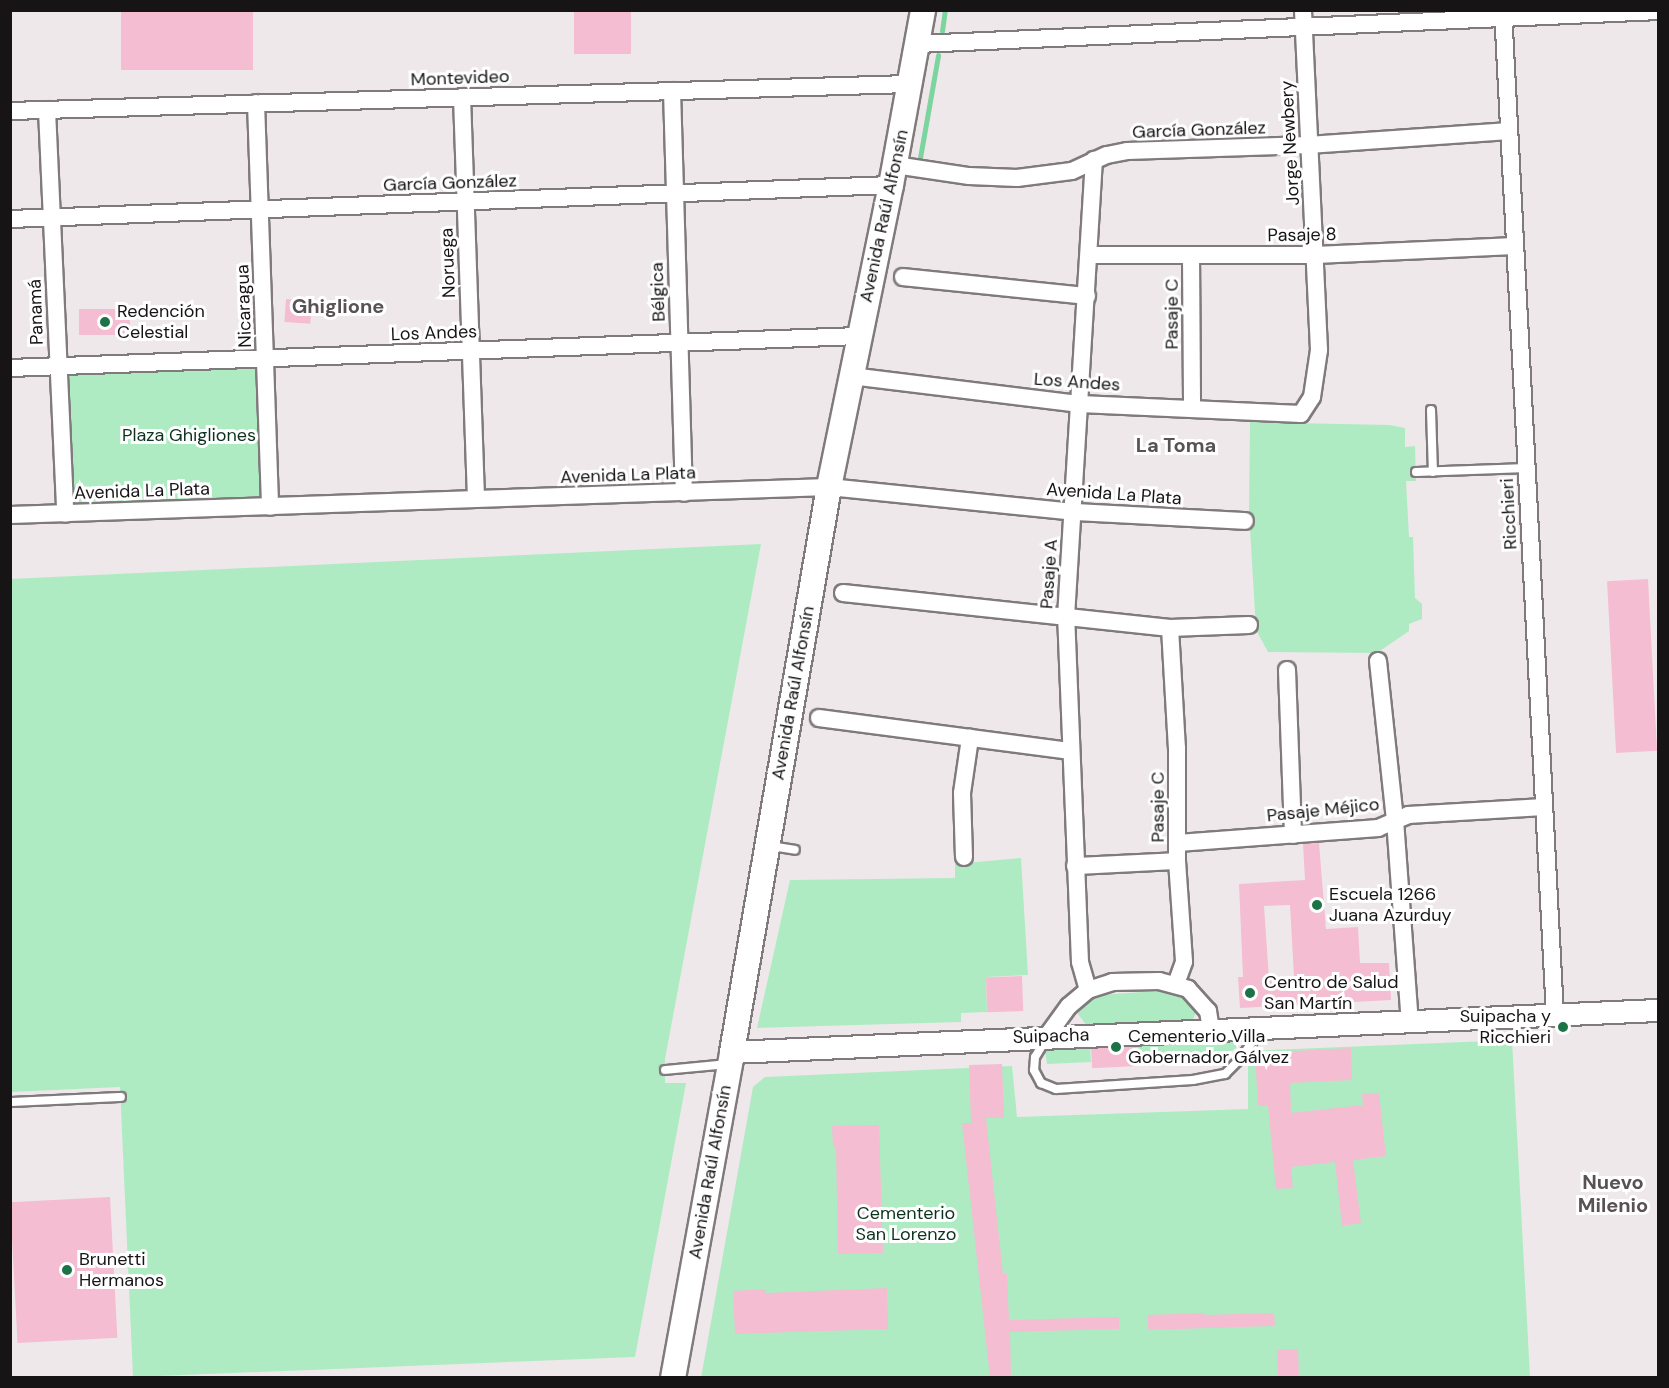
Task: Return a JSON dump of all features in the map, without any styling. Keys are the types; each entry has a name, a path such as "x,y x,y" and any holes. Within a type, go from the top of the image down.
{"main road":[{"name":"Avenida Raúl Alfonsín","path":"673,1377 731,1058 828,487 893,175 923,10"}],"street":[{"path":"918,44 1304,19 1659,11"},
{"name":"Ricchieri","path":"1503,14 1555,1015"},
{"name":"Jorge Newbery","path":"1301,414 1312,397 1319,350 1304,19"},
{"name":"Montevideo","path":"10,111 910,84"},
{"name":"Bélgica","path":"672,91 684,493"},
{"name":"Noruega","path":"462,97 476,500"},
{"name":"Nicaragua","path":"256,104 270,507"},
{"name":"Panamá","path":"47,110 65,513"},
{"name":"García González","path":"10,219 674,195 893,175 1017,178 1072,171 1094,160 1127,152 1309,145 1509,131"},
{"name":"Pasaje A","path":"1088,990 1080,962 1069,751 1065,617 1074,512 1094,160"},
{"name":"Pasaje 8","path":"1089,255 1315,255 1515,246"},
{"name":"Pasaje C","path":"1191,255 1192,408"},
{"path":"903,277 1087,296"},
{"name":"Los Andes","path":"10,368 859,336"},
{"name":"Los Andes","path":"851,376 1080,404 1301,414"},
{"name":"Avenida La Plata","path":"10,515 828,487 1074,512 1245,521"},
{"path":"843,593 1170,628 1249,625"},
{"name":"Pasaje C","path":"1170,628 1177,748 1177,861 1184,962 1176,984"},
{"path":"1378,661 1395,820 1410,1022"},
{"path":"1287,670 1293,835"},
{"path":"819,718 1069,751"},
{"path":"964,857 963,793 970,738"},
{"name":"Pasaje Méjico","path":"1178,843 1378,828 1408,814 1544,807"},
{"path":"1075,866 1177,861"},
{"path":"1047,1036 1062,1013 1088,990 1112,982 1159,981 1188,989 1208,1011 1211,1030"},
{"name":"Suipacha","path":"731,1058 1047,1036 1261,1029 1659,1010"}],"lane":[{"path":"1431,410 1433,472"},
{"path":"1416,472 1527,468"},
{"path":"767,845 795,850"},
{"path":"1047,1036 1035,1057 1034,1070 1041,1083 1056,1089 1194,1080 1225,1074 1241,1058 1261,1029"},
{"path":"665,1070 731,1058"},
{"path":"10,1102 121,1097"}],"green space":[{"name":"Plaza Ghigliones","path":"259,365 264,496 260,501 77,508 70,504 65,378 67,373"},
{"path":"1250,422 1390,425 1405,428 1405,447 1415,446 1416,481 1406,481 1409,537 1413,537 1415,598 1422,604 1422,619 1409,624 1409,631 1377,653 1268,652 1256,630 1249,512"},
{"path":"761,544 665,1059 665,1083 686,1083 635,1357 133,1377 120,1087 11,1092 10,579"},
{"path":"1021,858 1028,975 986,977 987,1012 961,1013 961,1022 757,1028 790,880 955,878 955,864"},
{"path":"1172,990 1184,995 1194,1006 1196,1013 1193,1019 1087,1026 1078,1014 1082,1005 1099,995"},
{"path":"1232,1038 1239,1044 1228,1053 1137,1057 1136,1044"},
{"name":"Cementerio San Lorenzo","path":"1512,1040 1530,1377 701,1378 753,1087 765,1077 1012,1066 1017,1117 1248,1109 1248,1051"},
{"path":"1090,1046 1091,1062 1047,1064 1045,1051 1051,1047"}],"building":[{"path":"121,10 253,10 253,70 121,70"},
{"path":"574,10 631,10 631,54 574,54"},
{"path":"286,299 312,301 310,324 284,322"},
{"name":"Redención Celestial","path":"79,309 130,309 130,335 79,335"},
{"path":"1648,579 1657,751 1616,753 1607,581"},
{"path":"1319,843 1326,929 1358,927 1360,963 1389,963 1391,1000 1240,1008 1238,977 1243,977 1239,884 1305,880 1303,844","holes":["1290,905 1294,977 1269,979 1264,906"]},
{"path":"1022,976 1023,1011 987,1012 986,977"},
{"path":"1136,1046 1137,1066 1092,1068 1091,1048"},
{"path":"1351,1048 1352,1080 1290,1083 1291,1113 1363,1105 1362,1094 1379,1093 1386,1156 1353,1160 1361,1223 1342,1226 1335,1162 1291,1167 1293,1188 1276,1189 1268,1106 1258,1106 1255,1053"},
{"path":"1002,1064 1004,1118 986,1118 1003,1274 1007,1274 1009,1320 1119,1317 1119,1329 1010,1332 1011,1377 990,1377 962,1123 971,1123 969,1065"},
{"path":"879,1125 883,1253 838,1254 836,1147 833,1147 832,1126"},
{"name":"Brunetti Hermanos","path":"110,1197 117,1338 18,1343 10,1202"},
{"path":"887,1288 888,1329 735,1334 733,1291 766,1289 766,1293"},
{"path":"1205,1313 1205,1315 1274,1313 1275,1326 1148,1330 1148,1315"},
{"path":"1298,1349 1299,1377 1278,1377 1277,1350"}],"waterway":[{"path":"942,31 945,10"},
{"path":"920,158 938,56"}],"place":[{"name":"Redención Celestial","path":"105,322"},
{"name":"Escuela 1266 Juana Azurduy","path":"1317,905"},
{"name":"Centro de Salud San Martín","path":"1250,993"},
{"name":"Suipacha y Ricchieri","path":"1563,1027"},
{"name":"Cementerio Villa Gobernador Gálvez","path":"1116,1047"},
{"name":"Brunetti Hermanos","path":"67,1270"}],"district":[{"name":"Ghiglione","path":"338,306"},
{"name":"La Toma","path":"1176,445"},
{"name":"Nuevo Milenio","path":"1613,1194"}]}
